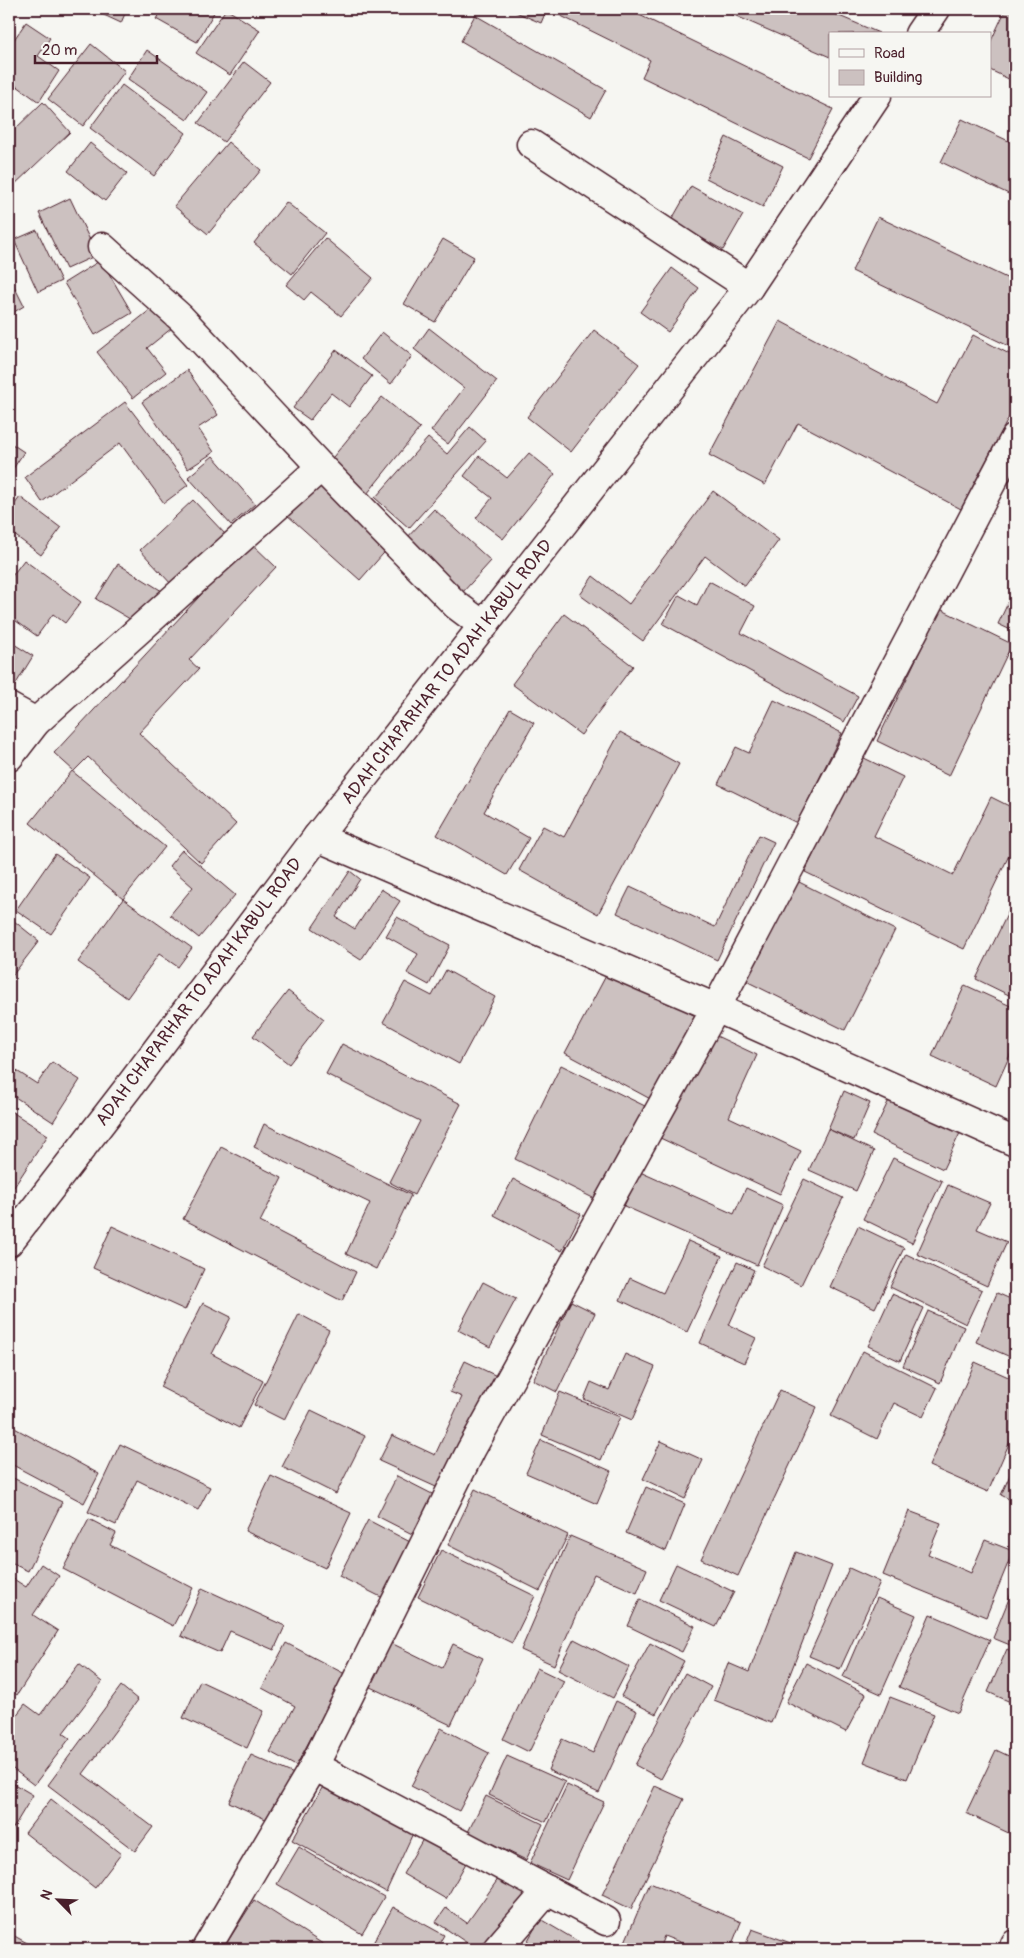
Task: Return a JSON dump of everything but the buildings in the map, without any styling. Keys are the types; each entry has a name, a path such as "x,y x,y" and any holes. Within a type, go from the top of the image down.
{"street":[{"path":"920,32 936,9"},
{"name":"ADAH CHAPARHAR TO ADAH KABUL ROAD","path":"9,1242 317,837 749,287 876,98"},
{"path":"531,144 749,287"},
{"path":"102,247 181,318 321,467 456,605 484,626"},
{"path":"206,1949 314,1766 471,1450 716,1008 1015,438"},
{"path":"9,757 36,722 321,467"},
{"path":"9,707 36,722"},
{"path":"317,837 716,1008 1015,1142"},
{"path":"314,1766 606,1921"},
{"path":"497,1949 548,1890"},
{"path":"1013,1949 1015,1944"}]}
